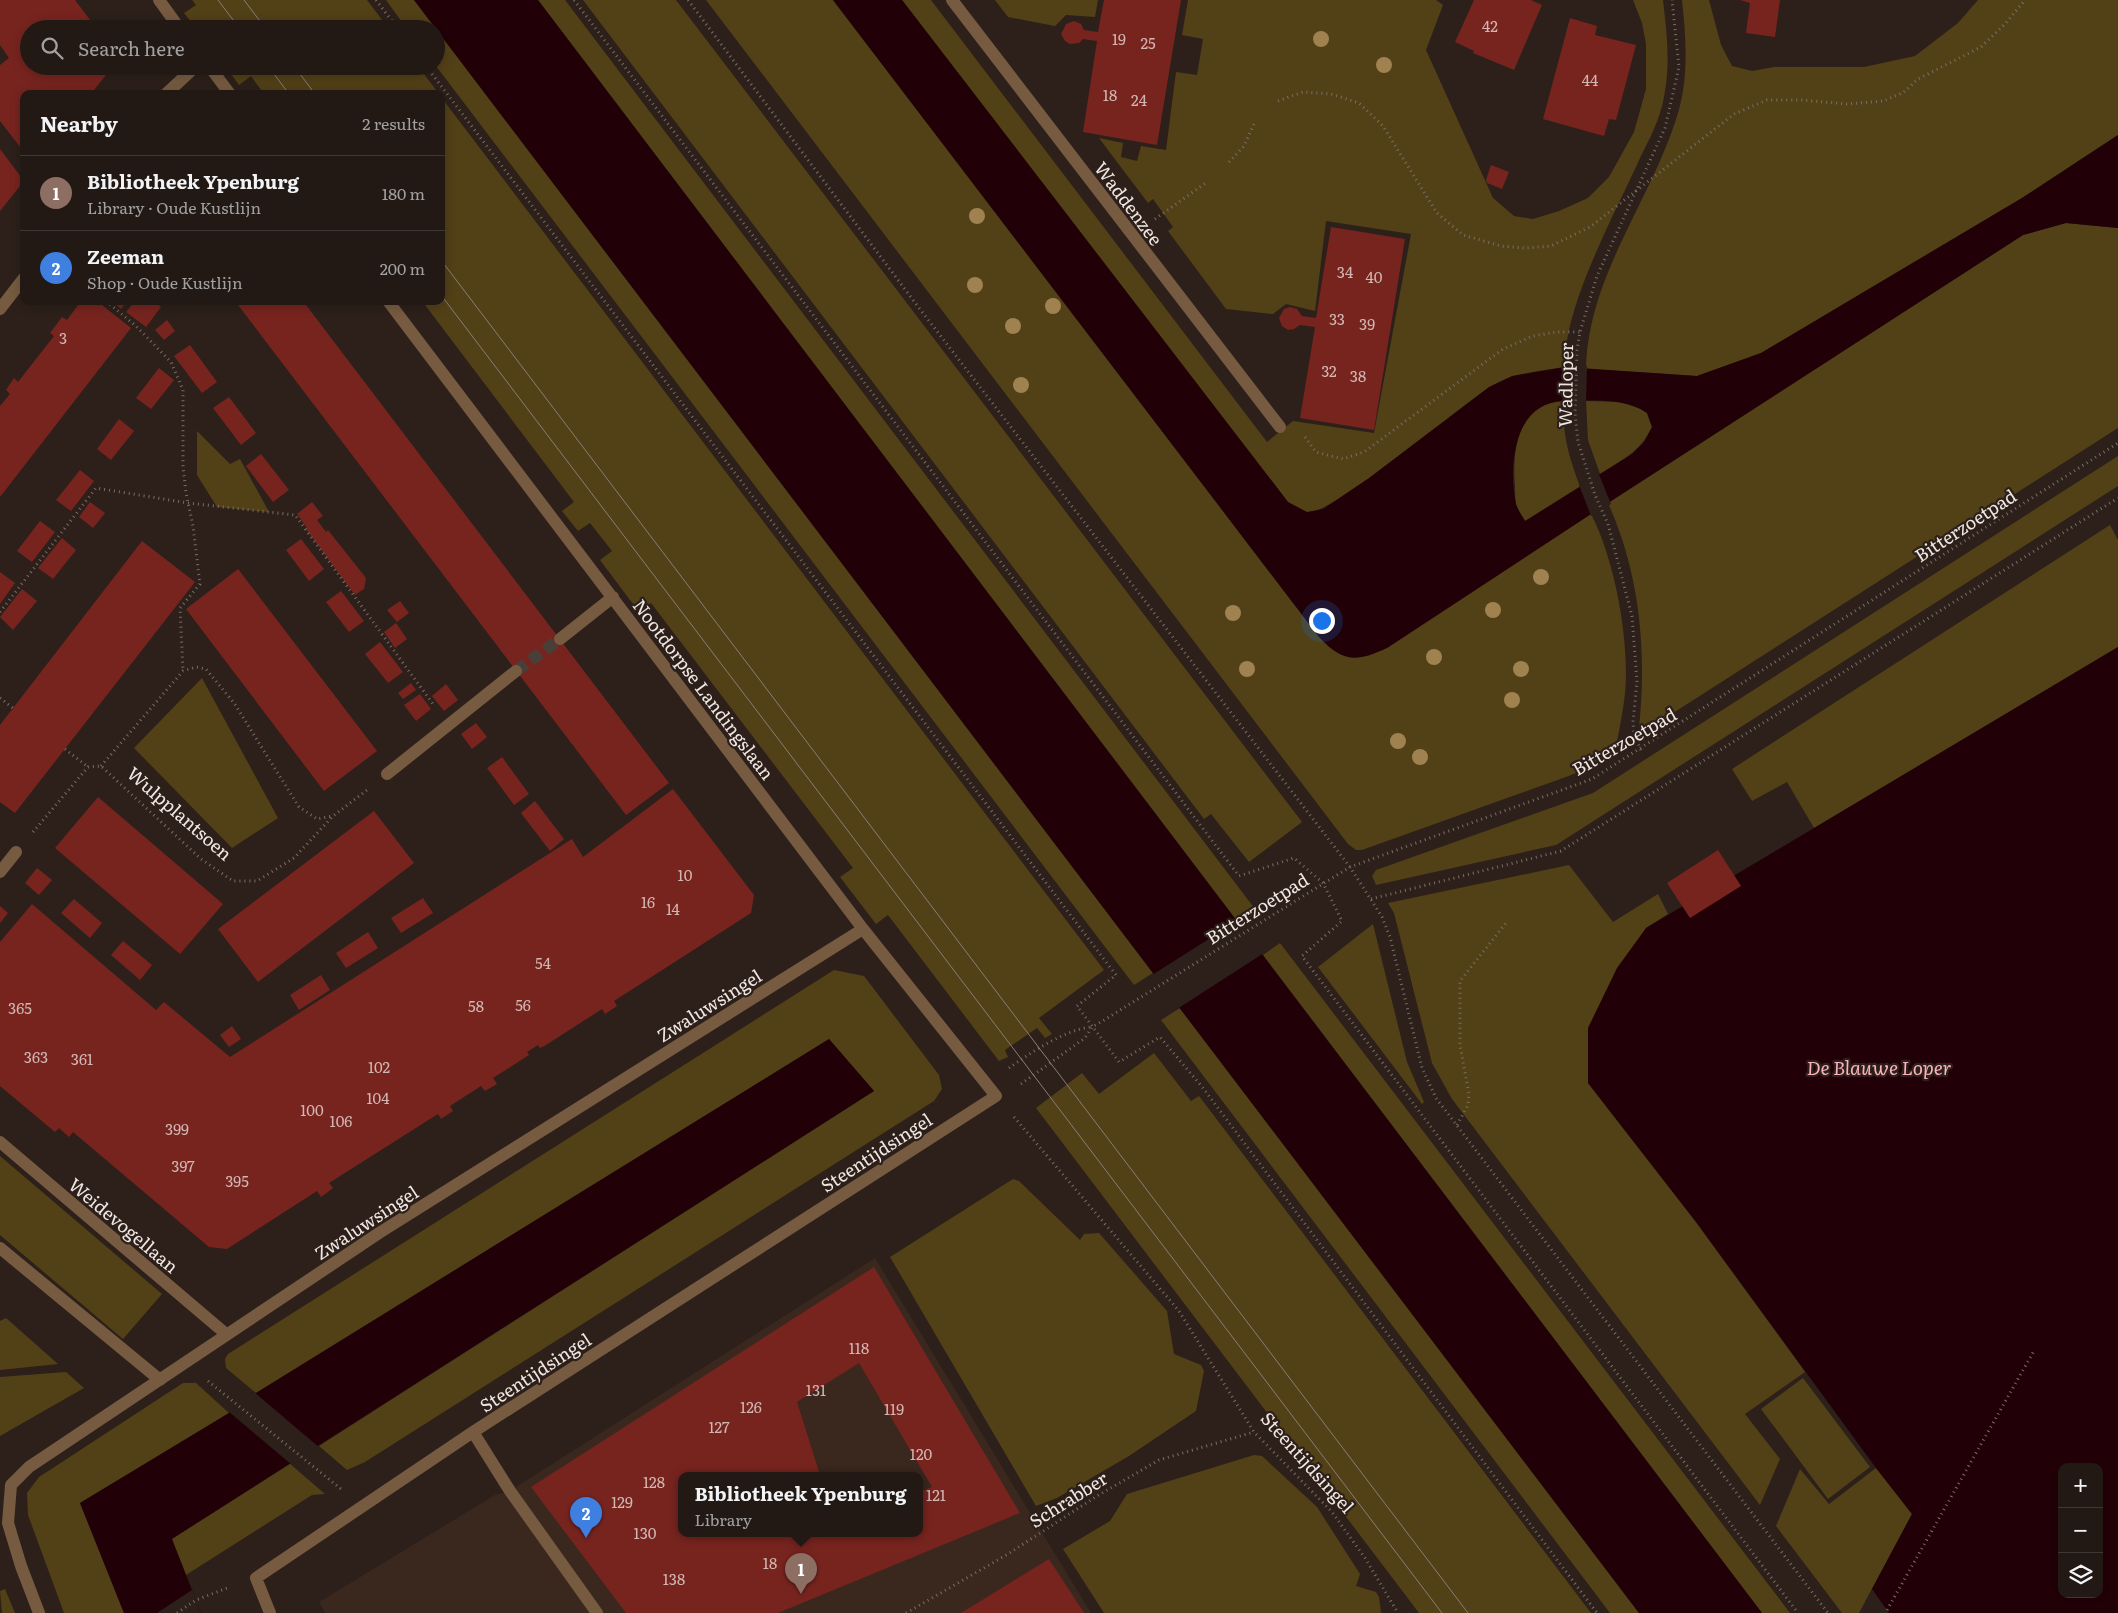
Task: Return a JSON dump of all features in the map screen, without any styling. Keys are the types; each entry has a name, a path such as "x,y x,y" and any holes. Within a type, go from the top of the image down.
{"street":[{"path":"159,0 173,20"},
{"name":"Waddenzee","path":"952,0 1280,427"},
{"path":"170,90 186,75"},
{"path":"216,75 227,90"},
{"path":"0,309 20,283"},
{"name":"Nootdorpse Landingslaan","path":"391,305 863,929 996,1096"},
{"path":"560,639 613,597"},
{"path":"388,774 516,671"},
{"path":"0,872 16,852"},
{"name":"Zwaluwsingel","path":"39,1613 21,1566 8,1523 10,1485 29,1467 379,1233 863,929"},
{"name":"Steentijdsingel","path":"256,1578 474,1432 996,1096"},
{"name":"Weidevogellaan","path":"0,1142 226,1334"},
{"path":"0,1248 160,1380"},
{"path":"474,1432 510,1491 597,1613"},
{"path":"256,1578 270,1613"}],"path":[{"path":"376,0 391,20"},
{"path":"574,0 1240,876 1294,858 1323,883 1342,921 1302,956 1798,1613"},
{"path":"688,0 916,304 1350,867 1382,917 1390,937 1422,1068 1436,1098 1828,1613"},
{"name":"Wadloper","path":"1641,750 1634,735 1633,722 1637,682 1632,616 1608,524 1585,467 1578,442 1575,414 1577,350 1580,332 1597,276 1665,128 1679,67 1672,0"},
{"path":"1278,101 1303,92 1331,94 1359,103 1382,126 1437,213 1463,235 1501,246 1525,248 1551,246 1590,227 1734,114 1767,100 1802,100 1848,104 1884,101 1904,92 1918,78 1981,47 2005,24 2025,0"},
{"path":"433,75 444,90"},
{"path":"445,91 1116,975 1077,1006 1092,1027 1119,1062 1160,1037 1203,1088 1597,1613"},
{"path":"1230,162 1244,146 1254,124"},
{"path":"1164,214 1207,182"},
{"path":"111,305 136,326 172,362 183,390 183,467 200,584 180,608 183,671 196,667 206,669 234,703 299,807 316,819 333,816"},
{"path":"1280,427 1305,437 1316,452 1343,459 1364,452 1503,349 1533,336 1556,332 1580,332"},
{"name":"Bitterzoetpad","path":"996,1096 1003,1072 1022,1059 1080,1028 1092,1027 1101,1022 1350,867 1592,779 1641,750 2118,443"},
{"path":"0,612 96,488 294,515 448,725"},
{"path":"1371,899 1561,851 2118,498"},
{"name":"Wulpplantsoen","path":"88,767 101,766 183,671"},
{"path":"0,698 13,708"},
{"path":"16,852 88,767 65,749"},
{"name":"Wulpplantsoen","path":"101,766 201,859 233,881 257,881 294,858 333,816 388,774"},
{"path":"1457,1125 1468,1105 1469,1094 1460,1045 1460,981 1506,923"},
{"name":"Bitterzoetpad","path":"996,1096 1015,1088 1051,1063 1085,1038 1092,1027"},
{"name":"Steentijdsingel","path":"996,1096 1179,1311 1254,1432 1332,1512 1365,1558 1398,1613"},
{"path":"1887,1610 2035,1349"},
{"path":"214,1386 335,1484"},
{"name":"Schrabber","path":"906,1613 1008,1554 1097,1496 1159,1460 1254,1432"},
{"path":"177,1613 196,1600 256,1578"}],"shaded area":[{"path":"192,0 367,0 382,20 190,20 184,13 196,5"},
{"path":"386,0 414,0 429,20 400,20"},
{"path":"538,0 565,0 1255,909 1237,921"},
{"path":"583,0 676,0 1302,822 1249,862 1211,814 1204,819"},
{"path":"706,0 833,0 1319,637 1387,648 1591,514 1600,533 1614,577 1623,626 1626,673 1625,693 1615,754 1601,763 1566,777 1362,850 1356,850 1348,844"},
{"path":"902,0 931,0 1267,442 1293,421 1374,433 1411,234 1326,221 1315,311 1286,304 1273,314 1226,309 1168,231 1173,227 1153,199 1148,203 1099,138 1123,143 1121,157 1137,161 1141,146 1166,150 1176,72 1197,75 1203,39 1182,35 1188,0 1436,0 1443,5 1426,50 1493,198 1514,216 1533,219 1559,211 1588,198 1609,177 1634,132 1646,89 1646,44 1642,23 1633,0 1663,0 1667,38 1667,76 1663,102 1656,123 1592,261 1581,289 1572,317 1565,367 1526,373 1507,379 1489,388 1344,496 1323,508 1306,512 1288,502"},
{"path":"995,0 1098,0 1095,17 1066,15 1055,26 1008,17"},
{"path":"1682,0 1709,0 1721,45 1732,66 1752,71 1774,67 1864,67 1915,56 1958,23 1978,0 2118,0 2118,135 2022,198 1761,353 1697,376 1586,369 1589,335 1609,270 1667,145 1678,113 1685,71"},
{"path":"445,41 1153,973 1134,985 443,75 445,75"},
{"path":"232,75 425,75 436,90 261,90 251,76 239,85"},
{"path":"445,102 1104,970 1039,1018 1052,1034 1045,1038 1037,1028 1005,1050 1008,1057 999,1061 888,915 876,924 840,877 853,868 651,603 639,612 600,560 612,551 590,523 578,531 562,511 574,502 425,305 445,305"},
{"path":"2066,223 2118,228 2118,428 1645,731 1641,731 1639,728 1642,670 1641,642 1634,585 1619,530 1608,503 2023,235"},
{"path":"1563,401 1567,445 1580,487 1526,522 1516,505 1514,472 1517,443 1527,419 1536,410 1548,404"},
{"path":"1586,401 1620,402 1640,408 1647,413 1652,427 1636,449 1623,460 1600,474 1588,440"},
{"path":"197,431 230,464 240,459 269,512 217,507 197,475"},
{"path":"2118,456 2118,486 1556,845 1376,885 1372,876 1376,870 1593,793"},
{"path":"2110,525 2118,540 2118,647 1814,828 1787,782 1752,801 1732,769"},
{"path":"202,678 278,818 232,848 134,748"},
{"path":"1569,865 1613,922 1658,894 1668,914 1646,928 1588,1083 1696,1222 1805,1372 1745,1414 1780,1459 1760,1505 1452,1099 1432,1063 1394,913 1388,903"},
{"path":"1373,924 1407,1062 1424,1102 1422,1104 1318,967"},
{"path":"1280,943 1790,1613 1762,1613 1263,955"},
{"path":"834,970 864,976 939,1075 942,1089 934,1101 365,1462 347,1470 319,1446 874,1091 829,1039 256,1393 226,1368 225,1359 228,1354"},
{"path":"1180,1008 1639,1613 1610,1613 1161,1020"},
{"path":"1154,1053 1191,1101 1199,1096 1591,1613 1419,1613 1036,1108 1082,1073 1099,1094"},
{"path":"0,1156 162,1294 123,1339 0,1235"},
{"path":"1013,1179 1019,1181 1080,1240 1084,1234 1099,1233 1167,1311 1174,1354 1201,1365 1204,1371 1196,1411 1129,1456 1057,1498 1036,1506 890,1257"},
{"path":"875,1258 1091,1613 325,1613 319,1602 495,1495 510,1491"},
{"path":"6,1318 58,1364 0,1370 0,1321"},
{"path":"66,1372 84,1388 0,1436 0,1377"},
{"path":"1803,1378 1870,1467 1828,1499 1761,1409"},
{"path":"183,1383 196,1383 229,1413 80,1503 124,1613 64,1613 28,1515 27,1493 39,1477"},
{"path":"1254,1455 1262,1456 1317,1507 1360,1574 1356,1586 1376,1592 1379,1597 1381,1613 1104,1613 1063,1549 1110,1521 1127,1494"},
{"path":"289,1463 325,1494 312,1495 186,1575 171,1539"},
{"path":"1876,1468 1912,1514 1859,1613 1842,1613 1776,1526 1800,1469 1829,1504"},
{"path":"5,1589 15,1613 2,1613 0,1591"}],"water":[{"path":"414,0 538,0 1762,1613 1639,1613 445,41 445,20 429,20"},
{"path":"833,0 902,0 1288,502 1307,512 1323,509 1369,478 1489,387 1512,376 1565,367 1697,376 1761,353 2022,198 2118,135 2118,228 2066,223 2023,235 1387,648 1367,656 1351,658 1336,652 1319,637","holes":["1563,401 1606,401 1628,404 1647,413 1652,427 1644,442 1632,454 1525,521 1516,504 1514,488 1514,455 1518,439 1524,424 1534,412 1547,404"]},
{"name":"De Blauwe Loper","path":"2118,647 2118,1613 1889,1613 1872,1589 1912,1514 1876,1468 1696,1222 1588,1083 1588,1028 1617,968 1646,928"},
{"path":"829,1039 874,1091 172,1539 201,1613 124,1613 80,1503 229,1413 256,1393"}],"pier":[{"path":"1564,365 1587,366 1586,404 1563,403"},
{"path":"1598,472 1611,504 1591,516 1579,485"},
{"path":"1239,920 1264,953 1177,1009 1152,975"},
{"path":"254,1392 320,1448 292,1465 228,1411"},
{"path":"192,1590 201,1613 157,1613"}],"building":[{"path":"0,0 75,0 90,20 20,20 20,75 106,75 94,90 20,90 20,147 0,121 0,65 9,58 0,45"},
{"path":"1104,0 1181,0 1157,145 1083,132 1097,41 1083,39 1079,43 1070,44 1065,41 1061,34 1066,24 1074,21 1081,24 1084,30 1098,32"},
{"path":"1474,0 1531,0 1542,5 1514,70 1473,53 1474,51 1455,42"},
{"path":"1740,0 1780,0 1775,37 1746,33 1750,3"},
{"path":"1570,18 1597,26 1595,35 1636,45 1616,120 1609,119 1604,136 1543,119"},
{"path":"0,149 20,176 20,186 0,211"},
{"path":"1491,165 1509,172 1502,189 1487,183 1486,180"},
{"path":"1331,227 1405,239 1374,430 1300,418 1315,327 1300,325 1288,330 1282,326 1279,318 1284,309 1290,307 1297,309 1302,316 1316,318"},
{"path":"78,305 102,305 131,328 0,497 0,406 10,394 6,390 14,378 18,382 54,336 50,333 62,317 67,320"},
{"path":"132,305 159,305 161,307 146,327 126,312"},
{"path":"238,305 306,305 669,783 626,815"},
{"path":"167,320 175,331 164,340 155,330"},
{"path":"190,345 217,382 202,393 174,356"},
{"path":"159,368 174,380 151,409 136,398"},
{"path":"229,397 256,433 241,445 213,408"},
{"path":"119,419 134,431 111,460 97,449"},
{"path":"261,454 289,490 273,502 246,466"},
{"path":"80,470 94,481 71,511 56,500"},
{"path":"90,502 105,513 93,528 79,517"},
{"path":"312,502 323,516 317,520 326,532 328,530 366,578 364,589 355,595 297,514"},
{"path":"40,521 55,532 32,562 17,551"},
{"path":"62,538 76,550 53,579 38,568"},
{"path":"301,539 324,569 309,581 286,550"},
{"path":"142,541 195,582 15,813 0,802 0,725"},
{"path":"238,569 377,751 324,791 186,609"},
{"path":"0,572 15,583 0,604"},
{"path":"22,589 37,601 13,630 0,617"},
{"path":"341,591 364,621 349,632 326,602"},
{"path":"400,601 409,613 397,622 387,610"},
{"path":"396,623 407,639 395,648 384,632"},
{"path":"380,642 403,672 388,683 365,654"},
{"path":"411,683 416,690 403,699 398,693"},
{"path":"446,684 458,700 444,711 432,696"},
{"path":"420,694 431,709 416,721 404,705"},
{"path":"476,723 487,737 472,749 461,734"},
{"path":"502,757 529,794 514,805 487,768"},
{"path":"673,789 754,895 751,913 614,1001 617,1006 605,1014 602,1009 546,1045 540,1048 538,1045 527,1052 529,1055 493,1078 497,1084 485,1091 481,1086 450,1106 453,1111 441,1119 438,1114 329,1183 333,1188 321,1197 317,1191 227,1249 209,1247 73,1132 69,1137 59,1128 55,1132 0,1086 0,942 32,904 156,1010 164,1002 230,1057 572,839 583,857"},
{"path":"98,797 223,904 180,954 55,848"},
{"path":"535,801 564,839 550,851 521,813"},
{"path":"374,811 414,863 258,982 218,929"},
{"path":"1718,850 1741,886 1690,918 1667,883"},
{"path":"37,868 52,880 39,895 25,883"},
{"path":"423,898 433,913 401,933 391,918"},
{"path":"74,899 102,923 90,938 61,913"},
{"path":"0,906 8,913 0,923"},
{"path":"368,932 378,948 346,968 336,953"},
{"path":"123,941 152,965 140,980 111,955"},
{"path":"321,975 330,990 299,1010 290,995"},
{"path":"232,1026 241,1039 229,1047 220,1035"},
{"path":"874,1267 1020,1513 778,1613 626,1613 531,1487","holes":["859,1363 932,1487 923,1491 923,1537 678,1537 678,1472 819,1472 797,1402"]},
{"path":"1049,1559 1084,1613 961,1613"}],"tunnel":[{"path":"516,671 560,639"}],"tram line":[{"path":"218,0 233,20"},
{"path":"244,0 259,20"},
{"path":"275,75 286,90"},
{"path":"301,75 312,90"},
{"path":"445,265 1468,1613"},
{"path":"445,300 1442,1613"}],"place":[{"name":"Zeeman","path":"586,1538"},
{"name":"Bibliotheek Ypenburg","path":"801,1594"}]}
